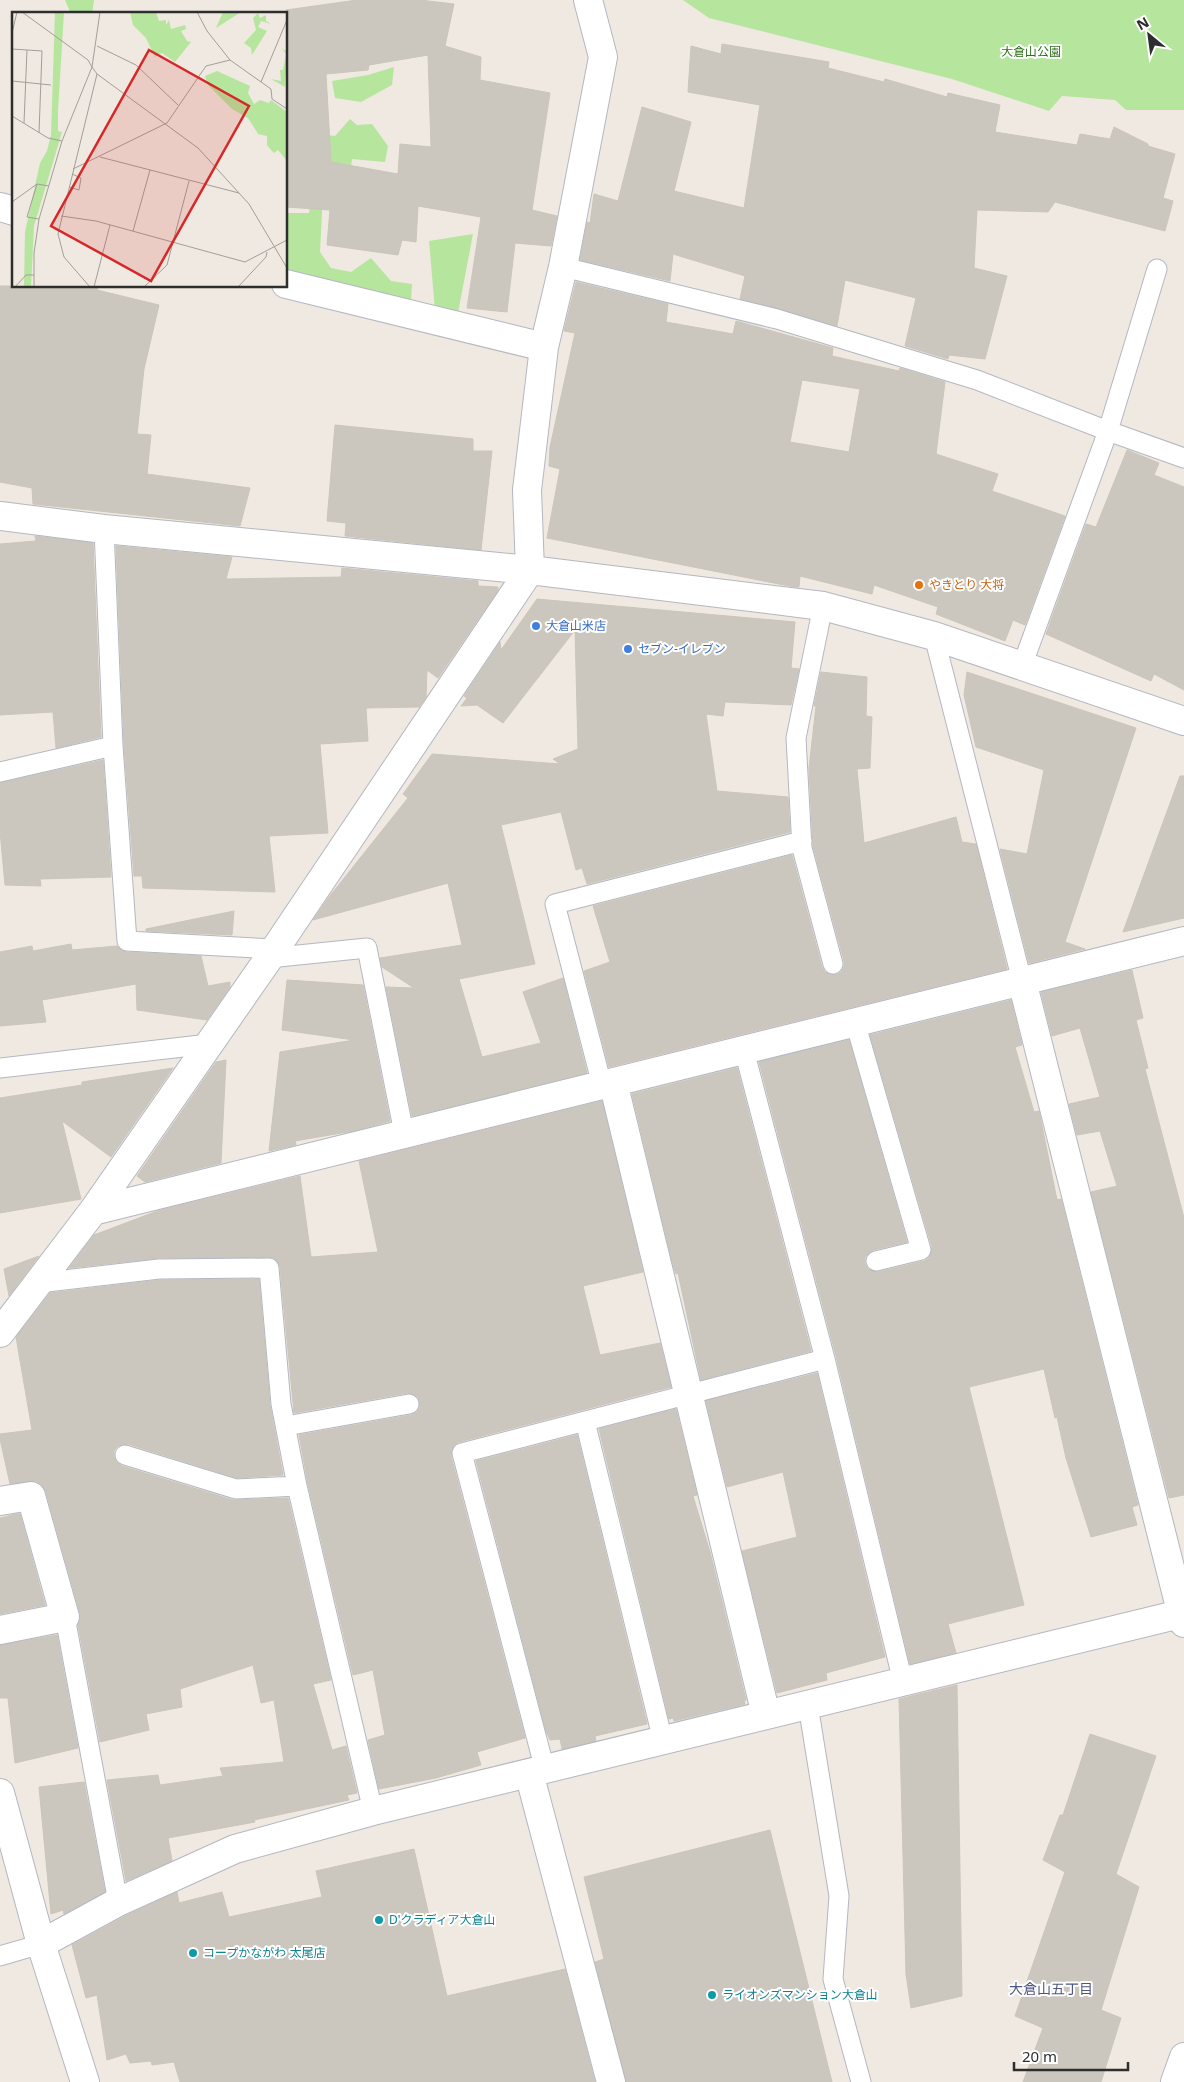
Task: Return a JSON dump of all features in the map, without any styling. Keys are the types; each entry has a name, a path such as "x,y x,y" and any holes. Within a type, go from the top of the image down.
{"street":[{"path":"0,1333 93,1210 209,1044 530,570 527,490 544,348 563,267 603,57 588,0"},
{"path":"288,284 544,348"},
{"path":"0,516 104,529 530,570 823,606 934,636 1184,721"},
{"path":"93,1210 1184,941"},
{"path":"41,1944 118,1902 235,1849 537,1771 903,1682 1183,1617 1022,981"},
{"path":"608,1084 689,1394 766,1715"},
{"path":"0,1500 31,1496 65,1616 0,1630"},
{"path":"537,1771 610,2082"},
{"path":"0,1793 41,1944 85,2082"},
{"path":"1175,2082 1184,2057"}],"lane":[{"path":"563,267 776,319 977,380 1108,431 1184,458"},
{"path":"1022,666 1108,431 1157,269"},
{"path":"104,529 113,746 127,942 271,954 367,948 404,1133"},
{"path":"823,606 796,738 802,848 833,964"},
{"path":"934,636 1022,981"},
{"path":"0,772 113,746"},
{"path":"608,1084 555,904 802,841"},
{"path":"855,1022 921,1250 876,1261"},
{"path":"0,1068 209,1044"},
{"path":"744,1050 824,1359 903,1682"},
{"path":"38,1283 159,1269 269,1268 281,1404 297,1486 373,1812"},
{"path":"537,1771 462,1453 824,1359"},
{"path":"286,1426 409,1404"},
{"path":"585,1421 663,1741"},
{"path":"125,1455 236,1489 297,1486"},
{"path":"65,1616 118,1902"},
{"path":"808,1705 839,1896 833,1979 861,2082"},
{"path":"0,1956 41,1944"}],"green space":[{"path":"65,0 94,0 92,12 70,12"},
{"name":"大倉山公園","path":"683,0 1184,0 1184,110 1126,110 1115,100 1062,96 1049,111 952,79 709,18"},
{"path":"394,67 392,85 361,102 335,98 332,81 368,75"},
{"path":"350,119 357,125 372,124 388,146 385,162 352,159 348,194 323,192 320,252 331,268 351,272 371,258 391,281 412,284 411,300 288,272 288,213 309,213 317,134 335,136"},
{"path":"473,234 458,313 435,310 429,241"}],"building":[{"path":"357,0 420,0 454,4 445,46 481,57 480,80 550,93 532,210 557,216 551,246 515,243 507,312 467,308 481,217 418,206 416,242 402,240 398,255 327,245 330,210 288,207 288,12 286,10","holes":["428,55 431,147 400,144 398,174 331,162 326,74 368,70 369,65"]},
{"path":"722,44 829,62 828,68 884,82 885,79 947,97 948,93 1000,105 995,132 1077,145 1080,134 1110,139 1114,127 1148,144 1148,146 1175,154 1163,198 1173,201 1165,231 1055,202 1048,212 977,210 974,268 1007,276 985,359 949,355 948,359 905,346 916,298 845,280 837,326 740,299 745,276 673,254 670,281 580,260 587,222 590,223 594,194 618,201 642,107 691,122 674,191 744,208 760,105 688,92 691,46 721,54"},
{"path":"576,282 668,304 666,322 733,334 736,321 833,348 832,356 899,371 900,368 945,382 936,454 998,474 992,491 1065,516 1025,625 1013,620 1005,641 936,614 938,607 874,585 872,594 800,576 799,587 794,587 547,538 560,469 549,466 550,447 575,333 564,331","holes":["802,380 860,389 849,452 790,442"]},
{"path":"0,286 12,286 12,288 98,288 97,290 159,305 144,369 137,434 151,435 147,474 250,488 240,526 33,504 32,488 0,482"},
{"path":"335,425 473,439 473,451 492,451 481,550 345,536 346,523 327,521"},
{"path":"1127,450 1159,463 1154,475 1184,487 1184,690 1154,674 1151,681 1046,634 1086,524 1096,527"},
{"path":"35,536 93,543 101,737 56,748 53,712 0,715 0,544 36,541"},
{"path":"116,546 232,557 226,579 341,577 342,568 478,581 478,586 498,587 498,590 438,678 427,670 426,697 419,707 366,708 368,741 320,744 328,833 269,836 275,892 143,888 142,876 134,876 124,745"},
{"path":"537,599 795,622 791,668 799,669 791,705 725,702 723,716 706,714 717,791 788,797 790,832 587,884 582,868 576,870 561,812 501,825 535,964 459,979 482,1057 541,1043 523,992 563,978 587,1073 412,1116 386,987 414,988 382,967 380,958 462,945 448,883 313,920 329,897 408,798 403,794 432,754 560,764 553,759 578,749 575,630 503,723 477,705 461,706 467,698 464,696 500,642 501,650"},
{"path":"821,672 867,677 866,716 872,717 870,768 857,769 864,843 956,817 962,842 976,844 1007,969 609,1067 584,971 610,962 593,906 792,855 822,967 825,972 835,975 841,972 844,967 813,846 809,768 816,706 814,706"},
{"path":"967,672 1136,728 1065,942 1085,949 1029,963 1000,849 1027,854 1044,770 976,747 964,695"},
{"path":"103,760 111,877 40,879 41,886 5,885 0,831 0,783"},
{"path":"1180,776 1184,776 1184,918 1123,932"},
{"path":"234,911 232,935 146,931 146,929"},
{"path":"71,944 72,950 117,946 126,952 201,956 208,986 230,982 230,987 207,1020 137,1010 136,984 42,1000 46,1022 0,1026 0,952 32,946 33,951"},
{"path":"1132,970 1143,1018 1136,1020 1148,1068 1145,1069 1184,1218 1184,1495 1169,1498 1091,1192 1117,1186 1100,1131 1077,1135 1069,1104 1100,1097 1080,1028 1052,1036 1041,992"},
{"path":"287,980 363,985 390,1121 353,1131 295,1141 296,1145 269,1151 280,1052 354,1040 282,1030"},
{"path":"1011,1000 1022,1045 1015,1047 1034,1112 1039,1111 1057,1200 1061,1199 1138,1505 1132,1507 1137,1525 1091,1537 1066,1458 1044,1369 969,1387 1024,1605 948,1624 956,1653 910,1664 836,1356 759,1062 849,1040 907,1242 873,1250 865,1257 865,1264 868,1269 878,1272 924,1261 929,1258 932,1247 870,1035"},
{"path":"226,1060 221,1163 145,1182 137,1176 216,1062"},
{"path":"173,1068 111,1157 62,1121 81,1199 0,1213 0,1098 82,1085 82,1082"},
{"path":"737,1068 811,1351 701,1380 678,1273 676,1274 673,1265 632,1094"},
{"path":"602,1101 643,1272 583,1286 600,1355 660,1343 671,1387 459,1442 454,1445 451,1456 525,1738 477,1752 481,1765 436,1778 379,1789 368,1740 385,1735 373,1670 353,1675 308,1484 299,1435 411,1415 417,1412 420,1407 418,1397 407,1393 294,1413 280,1267 274,1258 159,1258 69,1268 94,1235 160,1210 300,1176 311,1257 378,1252 359,1161"},
{"path":"39,1256 9,1296 4,1269"},
{"path":"259,1279 270,1405 283,1475 237,1478 128,1444 118,1446 114,1451 114,1457 116,1462 122,1466 233,1500 288,1498 331,1680 313,1684 332,1750 346,1746 357,1793 347,1795 349,1800 254,1820 255,1822 168,1838 172,1861 126,1881 107,1780 158,1775 160,1785 223,1776 220,1768 284,1762 274,1700 261,1703 253,1665 180,1689 182,1707 146,1714 149,1730 100,1742 78,1625 80,1613 46,1492 42,1485 36,1481 10,1484 0,1439 0,1434 32,1430 16,1337 50,1293 160,1280"},
{"path":"817,1373 885,1657 826,1673 827,1680 777,1693 742,1551 797,1537 783,1472 727,1487 706,1401"},
{"path":"676,1409 697,1495 693,1496 710,1552 746,1700 744,1701 745,1704 674,1721 673,1718 669,1719 599,1429"},
{"path":"577,1435 647,1724 595,1736 596,1741 562,1749 560,1739 550,1740 546,1731 476,1461"},
{"path":"20,1514 45,1605 0,1614 0,1518"},
{"path":"57,1635 78,1748 15,1763 8,1698 0,1698 0,1645"},
{"path":"957,1685 962,1996 911,2008 906,1974 899,1699"},
{"path":"1090,1734 1156,1756 1116,1874 1139,1887 1101,2010 1121,2018 1101,2082 1023,2082 1043,2028 1015,2016 1065,1872 1043,1860 1060,1815 1063,1815"},
{"path":"84,1782 105,1892 64,1914 63,1910 51,1914 39,1787"},
{"name":"ライオンズマンション大倉山","path":"770,1830 832,2082 626,2082 595,1962 604,1959 584,1877"},
{"path":"414,1849 447,1996 565,1969 595,2082 180,2082 174,2062 152,2065 151,2061 130,2063 126,2054 107,2060 97,1995 86,1998 72,1945 125,1916 177,1892 179,1903 222,1892 229,1917 322,1897 316,1871"}],"place":[{"name":"やきとり 大将","path":"919,585"},
{"name":"大倉山米店","path":"536,626"},
{"name":"セブン-イレブン","path":"628,649"},
{"name":"D'クラディア大倉山","path":"379,1920"},
{"name":"コープかながわ 太尾店","path":"193,1953"},
{"name":"ライオンズマンション大倉山","path":"712,1995"}],"district":[{"name":"大倉山五丁目","path":"1051,1989"}]}
